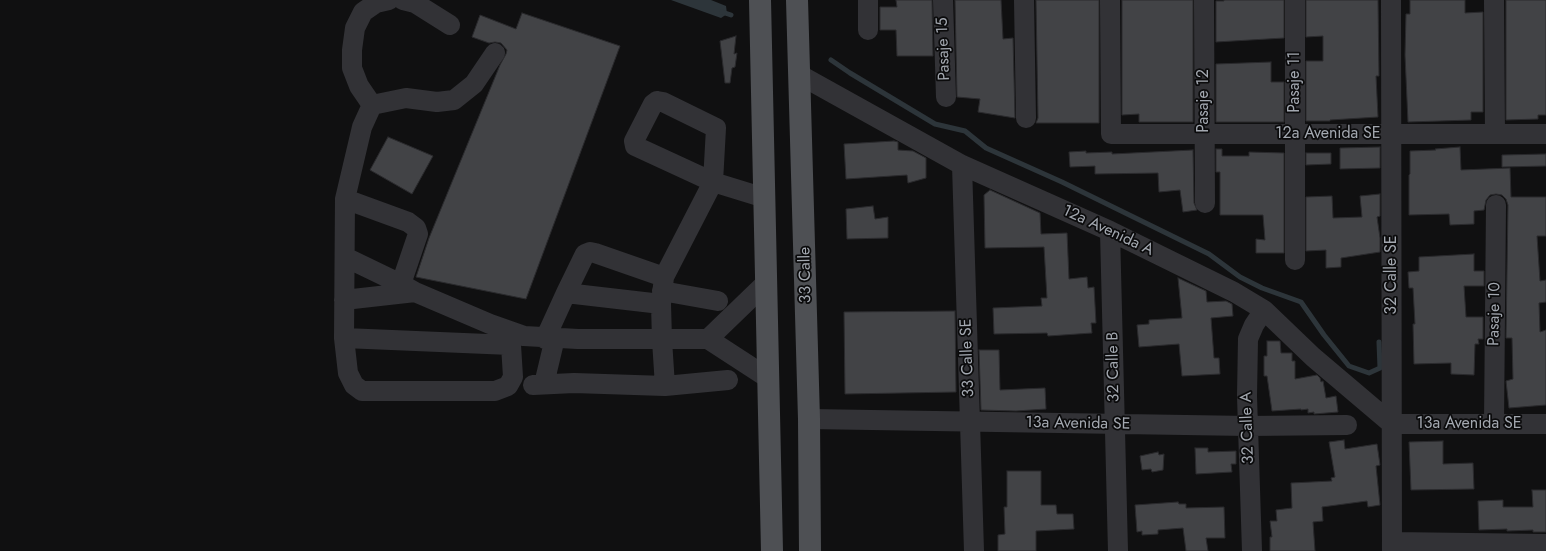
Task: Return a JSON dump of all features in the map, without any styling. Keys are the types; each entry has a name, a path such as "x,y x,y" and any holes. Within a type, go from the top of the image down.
{"main road":[{"path":"760,0 772,551"},
{"name":"33 Calle","path":"797,0 809,419 810,551"}],"street":[{"path":"372,105 359,86 352,68 352,50 355,28 363,12 376,3 389,0"},
{"path":"403,0 415,2 450,24"},
{"path":"868,0 868,30"},
{"name":"Pasaje 15","path":"943,0 946,97"},
{"path":"1024,0 1026,118"},
{"name":"12a Avenida SE","path":"1110,0 1111,134 1546,134"},
{"name":"Pasaje 12","path":"1204,0 1205,203"},
{"name":"Pasaje 11","path":"1295,0 1295,260"},
{"name":"32 Calle SE","path":"1391,0 1392,546"},
{"path":"1494,0 1495,134"},
{"path":"372,105 406,98 437,102 454,100 474,84 495,53"},
{"name":"12a Avenida A","path":"800,75 962,164 1110,231 1234,292 1264,310 1313,358 1392,424"},
{"path":"665,386 662,340 662,291 713,182 716,128 663,102 657,101 653,104 634,141 635,146 713,182 765,198"},
{"path":"372,105 362,127 345,199 344,338 348,373 354,385 362,391 495,391 508,386 513,376 509,338"},
{"name":"33 Calle SE","path":"962,164 974,551"},
{"path":"345,199 408,222 416,228 418,234 408,288"},
{"name":"Pasaje 10","path":"1494,424 1496,205"},
{"name":"32 Calle B","path":"1110,231 1118,551"},
{"path":"662,291 590,252 585,254 566,293 550,338 538,385 574,384 665,386 728,380"},
{"path":"345,257 509,338"},
{"path":"708,338 766,283"},
{"path":"344,300 408,288"},
{"path":"566,293 662,291 718,301"},
{"name":"32 Calle A","path":"1252,551 1247,396 1248,339 1254,325 1264,310"},
{"path":"344,338 509,338 524,336 550,338 662,340 708,338 768,378"},
{"name":"13a Avenida SE","path":"809,419 1248,426 1347,425"},
{"name":"13a Avenida SE","path":"1392,424 1546,424"},
{"path":"1392,546 1546,544"}],"shaded area":[{"path":"671,0 711,0 726,6 727,14 721,18"}],"building":[{"path":"896,0 932,0 933,56 897,56 896,30 880,30 880,7 897,7"},
{"path":"955,0 1001,0 1003,39 1013,38 1015,118 978,112 980,99 957,97"},
{"path":"1036,0 1099,0 1099,123 1036,123 1038,118"},
{"path":"1122,0 1193,0 1193,122 1139,122 1139,114 1122,115"},
{"path":"1284,0 1284,38 1216,42 1216,1"},
{"path":"1306,0 1378,0 1379,76 1376,76 1378,117 1330,121 1306,121 1306,61 1323,61 1323,36 1306,37"},
{"path":"1410,0 1465,0 1465,13 1483,12 1483,112 1471,112 1471,120 1408,122 1405,55 1406,14 1410,14"},
{"path":"1506,0 1546,0 1546,115 1538,115 1538,119 1506,120"},
{"path":"522,13 620,46 526,299 416,277 429,238 507,50 501,43 489,43 472,37 480,15 516,29"},
{"path":"736,36 734,54 737,53 735,67 732,68 730,83 725,83 720,41"},
{"path":"1271,62 1271,82 1284,82 1284,122 1216,122 1216,64"},
{"path":"388,137 433,156 412,194 370,170"},
{"path":"898,142 898,150 913,151 926,158 926,178 908,183 907,175 846,179 844,144"},
{"path":"1380,147 1380,168 1340,169 1340,148"},
{"path":"1460,147 1461,170 1510,168 1511,197 1546,197 1546,236 1537,236 1540,281 1546,280 1546,302 1539,303 1540,332 1546,330 1546,405 1509,408 1506,381 1513,379 1512,338 1506,338 1508,205 1506,199 1502,195 1490,195 1486,200 1484,210 1474,211 1474,224 1450,225 1449,214 1409,215 1410,151"},
{"path":"1216,149 1222,149 1222,156 1249,156 1249,152 1284,153 1284,253 1256,253 1256,239 1265,240 1263,215 1220,215 1220,172 1216,172"},
{"path":"1193,150 1194,203 1197,210 1183,212 1180,190 1159,192 1158,173 1095,174 1095,166 1070,167 1069,152 1112,152 1112,154"},
{"path":"1306,153 1331,153 1331,164 1306,165"},
{"path":"1546,154 1546,166 1502,167 1502,155"},
{"path":"990,190 1040,213 1041,234 1067,233 1069,279 1087,277 1088,288 1094,287 1096,323 1091,323 1092,333 1048,336 1047,333 994,334 993,308 1042,306 1041,298 1047,298 1044,247 985,248 984,195"},
{"path":"1380,194 1380,216 1377,217 1380,252 1341,258 1341,267 1326,268 1326,250 1306,251 1306,197 1332,196 1333,218 1362,217 1360,196"},
{"path":"873,206 875,219 888,217 888,238 847,239 846,209"},
{"path":"1474,254 1474,271 1484,271 1484,286 1464,286 1466,317 1483,317 1483,339 1478,339 1479,344 1475,344 1474,375 1451,374 1451,363 1414,364 1413,324 1415,324 1413,288 1409,288 1408,272 1419,271 1419,257"},
{"path":"1178,278 1206,291 1207,302 1226,301 1232,304 1233,316 1211,318 1214,358 1219,358 1220,374 1182,376 1179,344 1139,347 1137,325 1149,324 1149,320 1182,318"},
{"path":"955,311 956,392 845,394 844,312"},
{"path":"1267,341 1280,341 1281,353 1292,353 1292,361 1295,361 1295,379 1317,375 1321,382 1323,381 1326,398 1336,396 1338,412 1314,414 1314,412 1308,413 1308,409 1272,411 1267,376 1264,376 1264,356 1267,356"},
{"path":"979,350 999,350 1000,390 1045,388 1046,409 1016,411 981,410"},
{"path":"1344,440 1345,449 1377,444 1380,465 1376,466 1380,505 1368,507 1367,501 1322,507 1323,521 1313,522 1315,551 1270,551 1270,537 1272,537 1270,521 1277,521 1276,510 1292,508 1291,483 1332,481 1331,478 1335,477 1329,442"},
{"path":"1443,441 1443,464 1473,463 1474,489 1411,490 1409,442"},
{"path":"1195,448 1208,448 1208,452 1236,451 1236,464 1231,464 1232,472 1196,474"},
{"path":"1158,452 1159,455 1164,454 1163,470 1152,472 1151,469 1142,470 1140,456"},
{"path":"1007,471 1041,471 1041,505 1056,505 1057,514 1073,514 1074,529 1036,531 1036,551 998,551 998,535 1005,534 1004,507 1007,507"},
{"path":"1532,490 1546,490 1546,532 1533,532 1533,530 1507,531 1507,529 1479,530 1478,501 1503,500 1503,507 1533,507"},
{"path":"1178,502 1179,504 1186,504 1186,508 1224,507 1225,538 1206,538 1208,551 1186,551 1183,528 1158,530 1158,534 1142,535 1142,531 1137,532 1135,505"}],"waterway":[{"path":"722,12 731,15"},
{"path":"831,60 935,124 965,131 986,148 1062,182 1209,254 1240,277 1262,288 1301,302 1324,335 1349,366 1369,373 1380,368 1379,342"}]}
